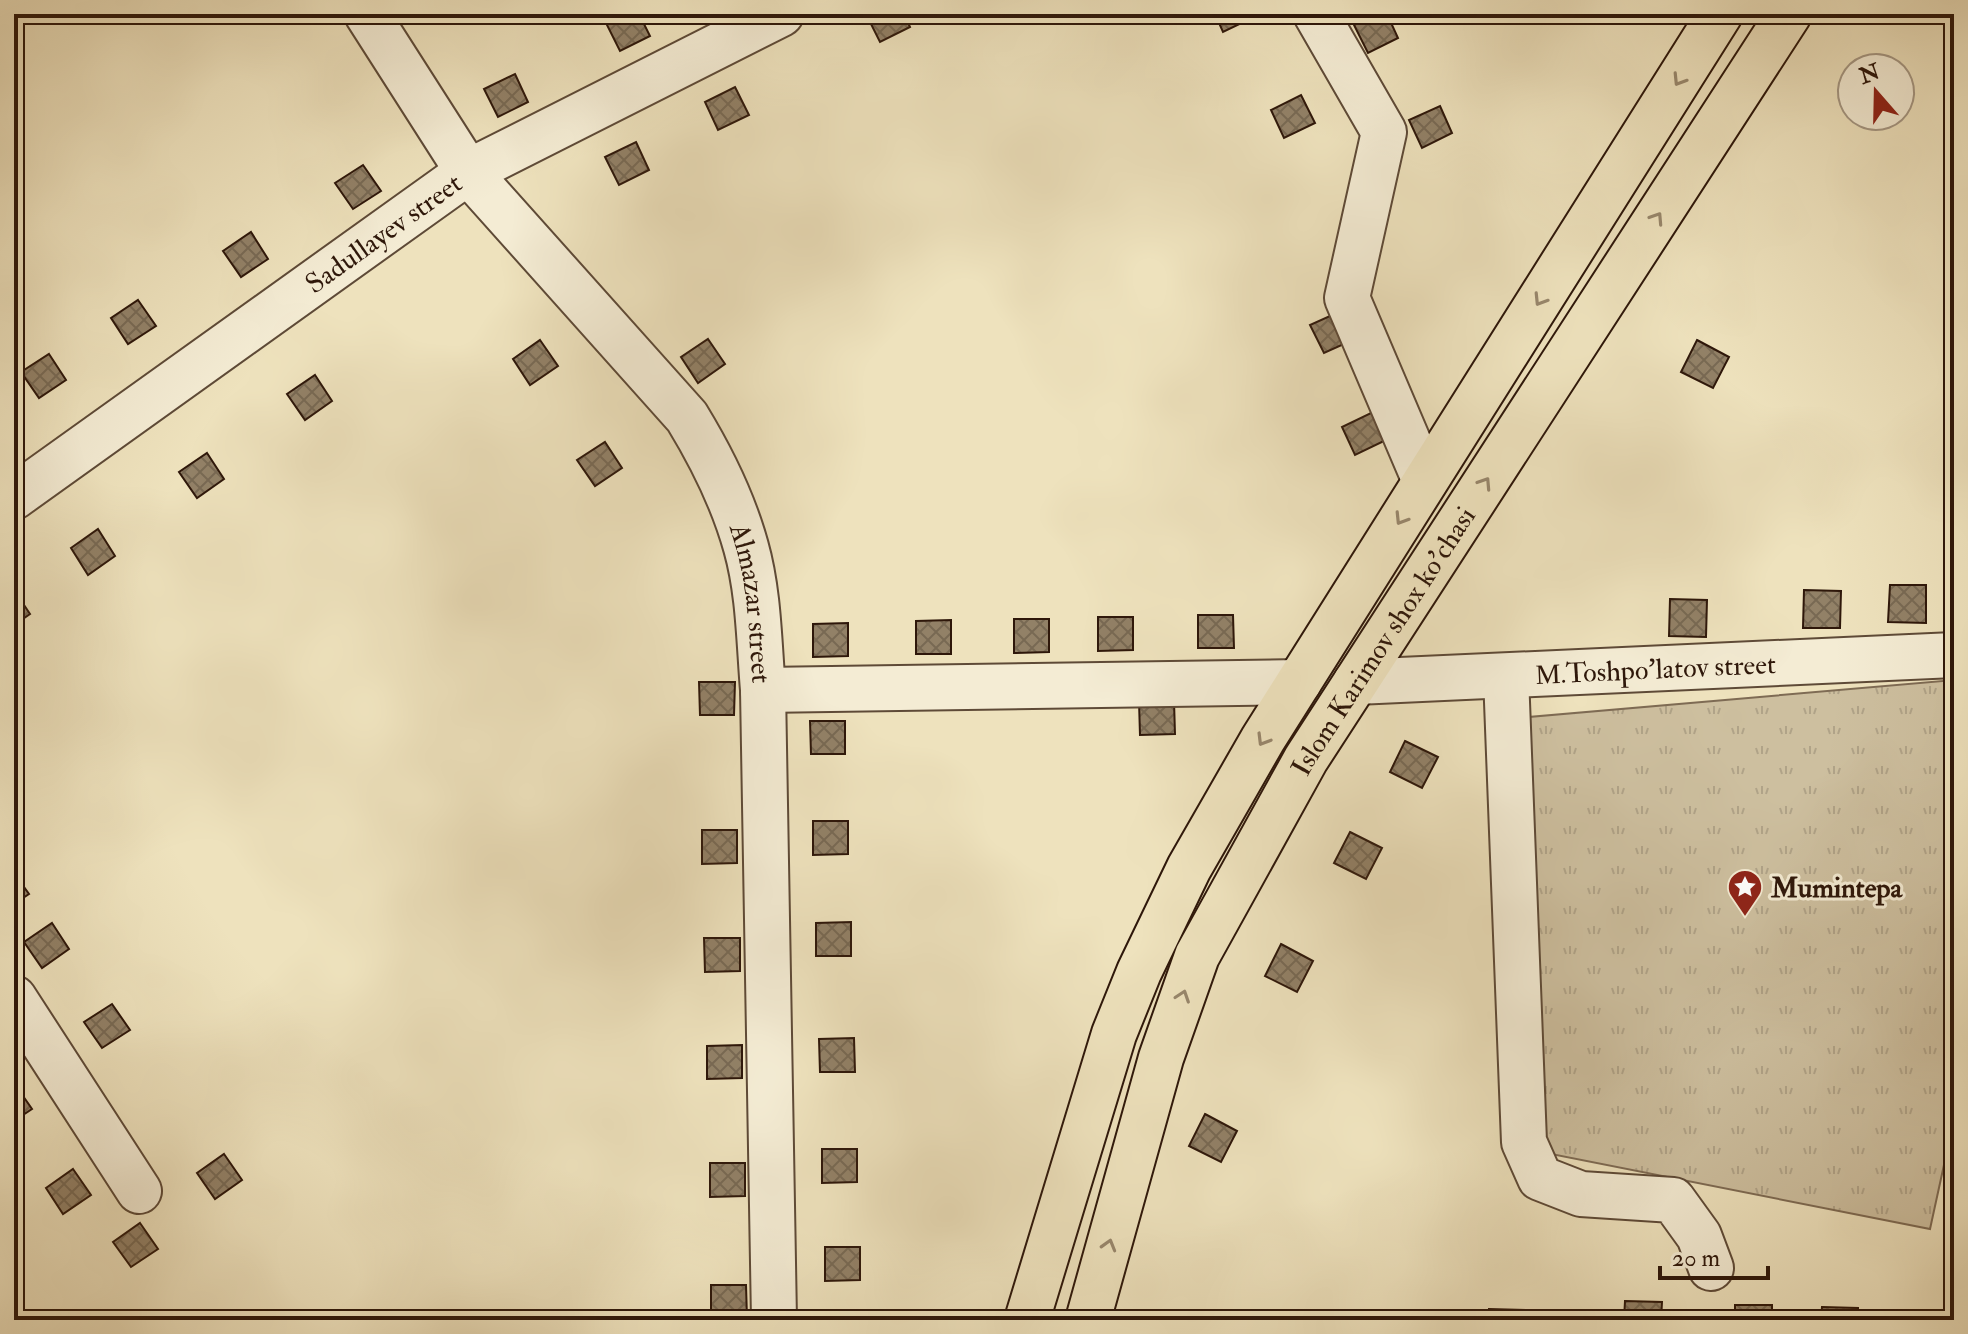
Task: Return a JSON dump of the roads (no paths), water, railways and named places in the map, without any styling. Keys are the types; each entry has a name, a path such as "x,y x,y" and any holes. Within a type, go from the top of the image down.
{"main road":[{"name":"Islom Karimov shox ko'chasi","path":"1027,1320 1114,1034 1139,972 1189,868 1299,682 1720,14"},
{"name":"Islom Karimov shox ko'chasi","path":"1088,1320 1161,1058 1197,956 1306,759 1789,14"},
{"path":"1588,224 1633,255"}],"street":[{"name":"Almazar street","path":"367,14 468,172 677,404 713,460 747,549 755,595 763,690 774,1320"},
{"name":"Sadullayev street","path":"14,497 468,172 781,14"},
{"path":"1316,14 1384,132 1347,298 1425,481"},
{"name":"М.Toshpo'latov street","path":"1356,682 1954,655"},
{"path":"1506,676 1524,1142 1540,1178 1581,1194 1673,1200 1699,1236 1711,1268"},
{"path":"763,690 1299,682"},
{"path":"14,998 139,1191"}],"place":[{"name":"Mumintepa","path":"1745,918"}]}
